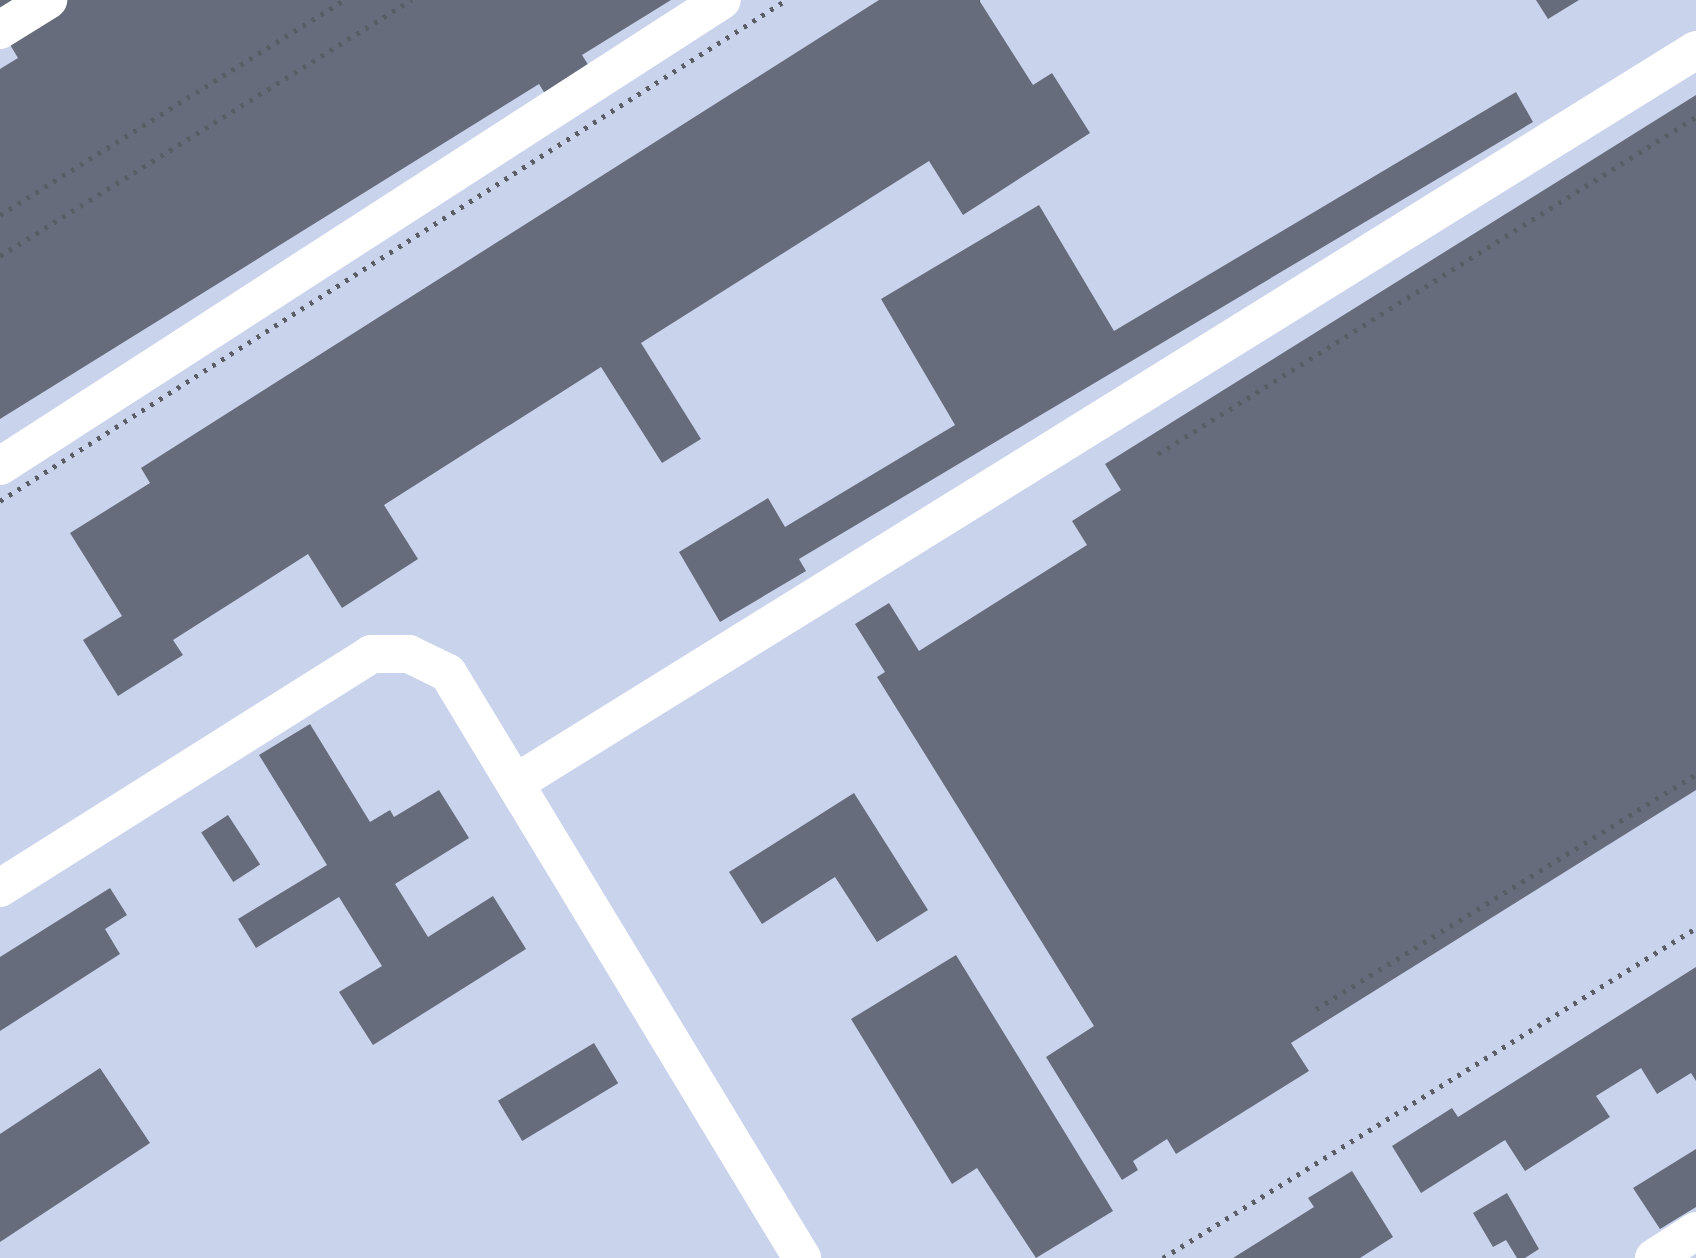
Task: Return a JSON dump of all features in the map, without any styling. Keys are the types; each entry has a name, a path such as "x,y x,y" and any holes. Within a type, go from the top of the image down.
{"lane":[{"path":"0,30 48,0"},
{"path":"0,466 722,0"},
{"path":"517,782 1696,50"},
{"path":"0,888 371,654 409,654 448,673 517,782 802,1258"},
{"path":"1654,1258 1696,1231"}],"shaded area":[{"path":"0,0 1696,0 1696,1258 0,1258"}],"building":[{"path":"0,0 671,0 582,55 594,74 550,102 539,84 0,419 0,69 18,58 0,28"},
{"path":"879,0 979,0 1033,85 1052,73 1090,133 963,215 929,161 641,343 701,439 662,463 601,367 384,505 418,559 342,608 308,554 173,640 183,655 118,696 83,640 122,616 70,533 150,483 141,468"},
{"path":"1536,0 1579,0 1548,19"},
{"path":"1516,92 1533,122 799,559 806,571 720,622 679,552 768,498 785,527 955,425 881,299 1039,205 1114,331"},
{"path":"1696,95 1696,790 1291,1043 1309,1071 1176,1154 1167,1139 1133,1161 1138,1170 1122,1180 1046,1057 1094,1026 877,677 885,672 855,624 889,603 919,651 1087,545 1072,521 1121,490 1105,464"},
{"path":"310,724 370,822 390,810 394,817 439,790 469,838 395,884 428,937 493,896 526,949 373,1045 339,992 382,966 339,897 256,948 238,919 327,865 259,755"},
{"path":"854,793 928,910 877,942 835,877 762,924 729,872"},
{"path":"228,815 260,864 233,882 201,832"},
{"path":"110,888 127,915 105,929 120,954 0,1031 0,957"},
{"path":"956,955 1113,1211 1036,1258 977,1168 952,1184 851,1019"},
{"path":"1696,967 1696,1081 1691,1073 1657,1094 1641,1068 1596,1096 1610,1117 1525,1171 1505,1140 1421,1193 1392,1146 1452,1108 1458,1117"},
{"path":"594,1043 618,1083 522,1141 498,1101"},
{"path":"100,1068 150,1143 0,1242 0,1134"},
{"path":"1696,1149 1696,1207 1660,1229 1633,1188"},
{"path":"1352,1171 1393,1237 1360,1258 1233,1258 1314,1207 1308,1198"},
{"path":"1507,1193 1539,1249 1525,1258 1517,1258 1506,1240 1493,1247 1473,1213"}],"railway":[{"path":"0,215 344,0"},
{"path":"0,256 412,0"},
{"path":"0,501 786,0"},
{"path":"1158,454 1696,117"},
{"path":"1316,1009 1696,774"},
{"path":"1163,1258 1696,928"}]}
